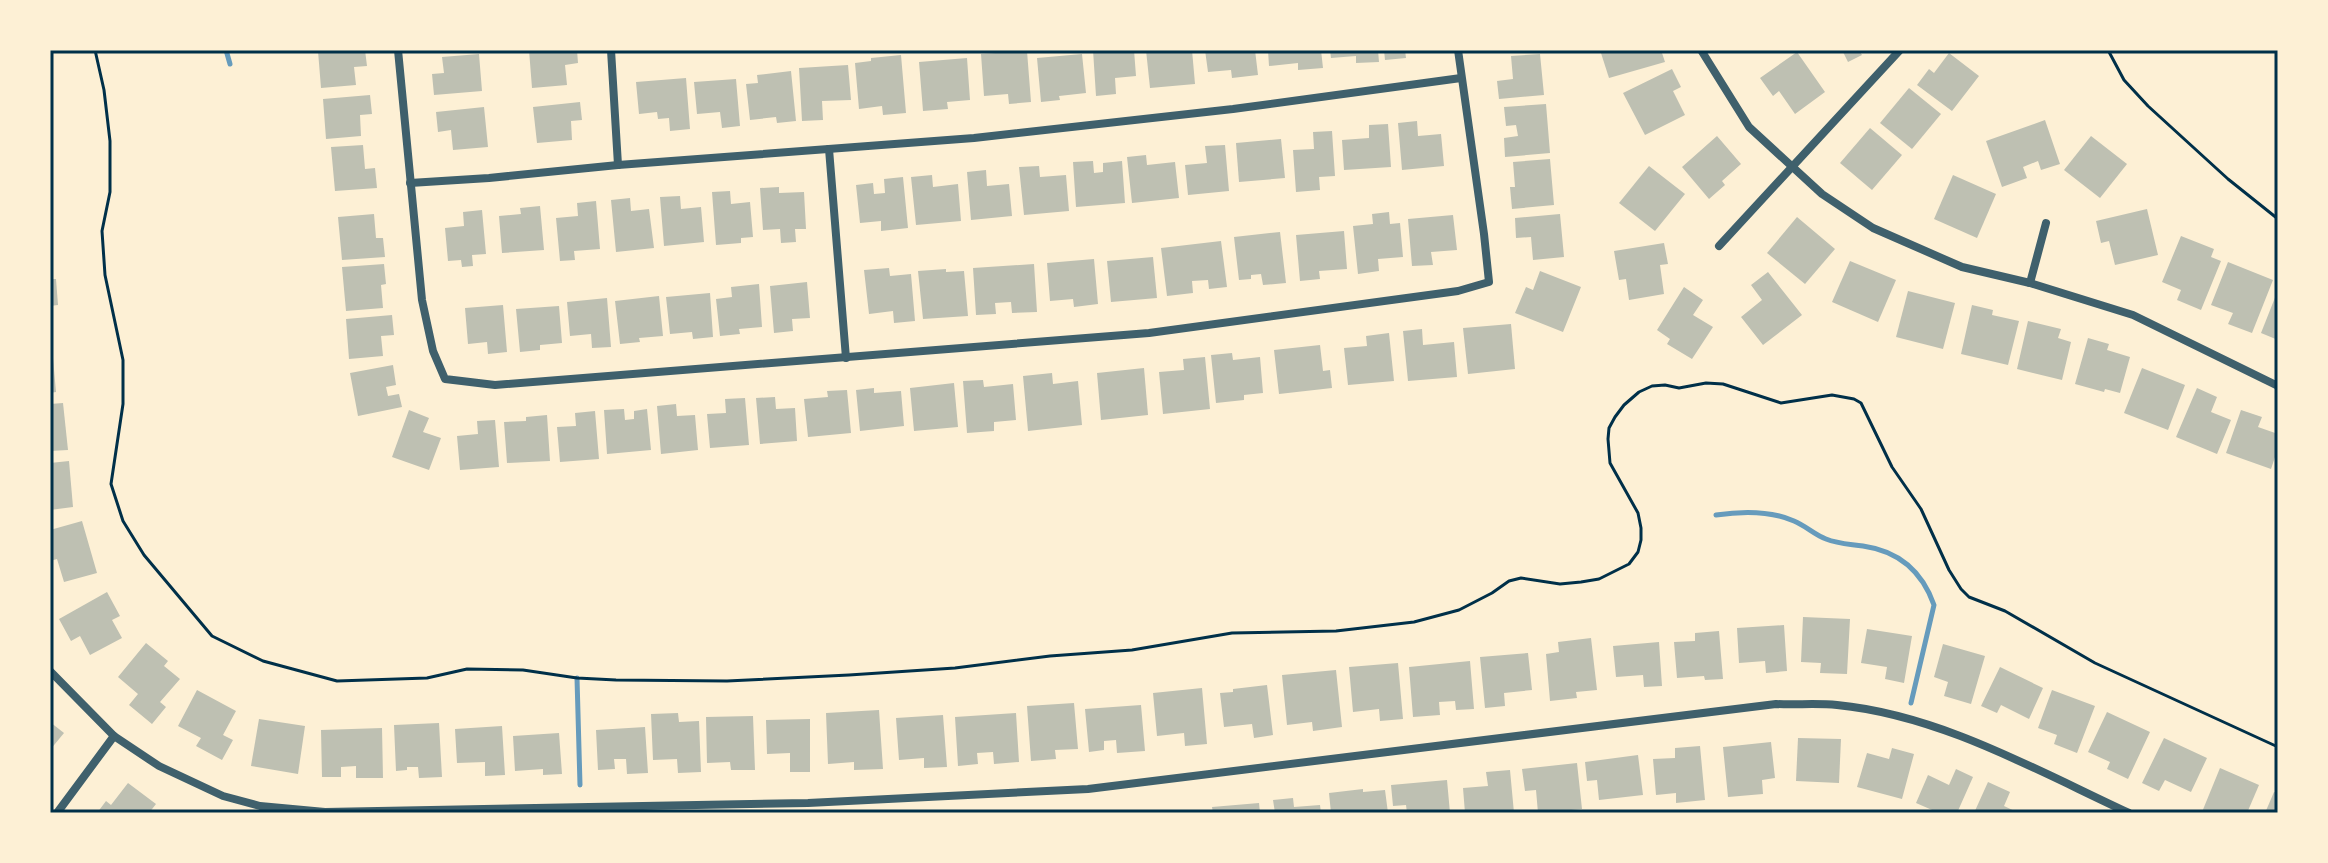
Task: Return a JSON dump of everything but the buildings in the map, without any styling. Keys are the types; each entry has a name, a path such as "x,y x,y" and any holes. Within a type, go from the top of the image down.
{"street":[{"path":"398,50 422,300 433,351 445,379 495,385 1149,333 1458,291 1489,282 1458,50"},
{"path":"611,50 618,165"},
{"path":"1701,50 1749,127 1822,194 1873,228 1962,267 2030,283 2133,315 2278,386"},
{"path":"1719,246 1900,50"},
{"path":"410,183 1019,133 1233,109 1461,78"},
{"path":"829,149 846,358"},
{"path":"2030,283 2046,223"},
{"path":"50,671 114,736 159,766 223,796 260,806 325,812 808,803 1088,789 1776,704 1836,705 1895,715 1965,738 2129,813"},
{"path":"57,813 114,736"}],"path":[{"path":"95,50 110,141 110,192 102,231 105,275 123,360 123,404 111,484 123,521 144,555 212,636 263,661 337,681 427,678 467,669 523,670 616,680 727,681 955,668 1132,650 1232,633 1336,631 1414,622 1459,610 1509,581 1521,578 1560,584 1581,582 1599,579 1629,564 1638,552 1641,528 1638,513 1610,463 1607,451 1609,428 1624,405 1639,392 1652,386 1679,388 1706,383 1723,384 1781,403 1832,395 1861,403 1892,467 1921,509 1949,570 1969,597 2005,611 2095,663 2278,747"},
{"path":"2108,50 2124,80 2148,106 2228,179 2278,219"}],"waterway":[{"path":"226,50 230,64"},
{"path":"1716,515 1746,512 1785,517 1826,539 1876,549 1907,565 1923,582 1934,605 1911,703"},
{"path":"577,678 580,785"}]}
